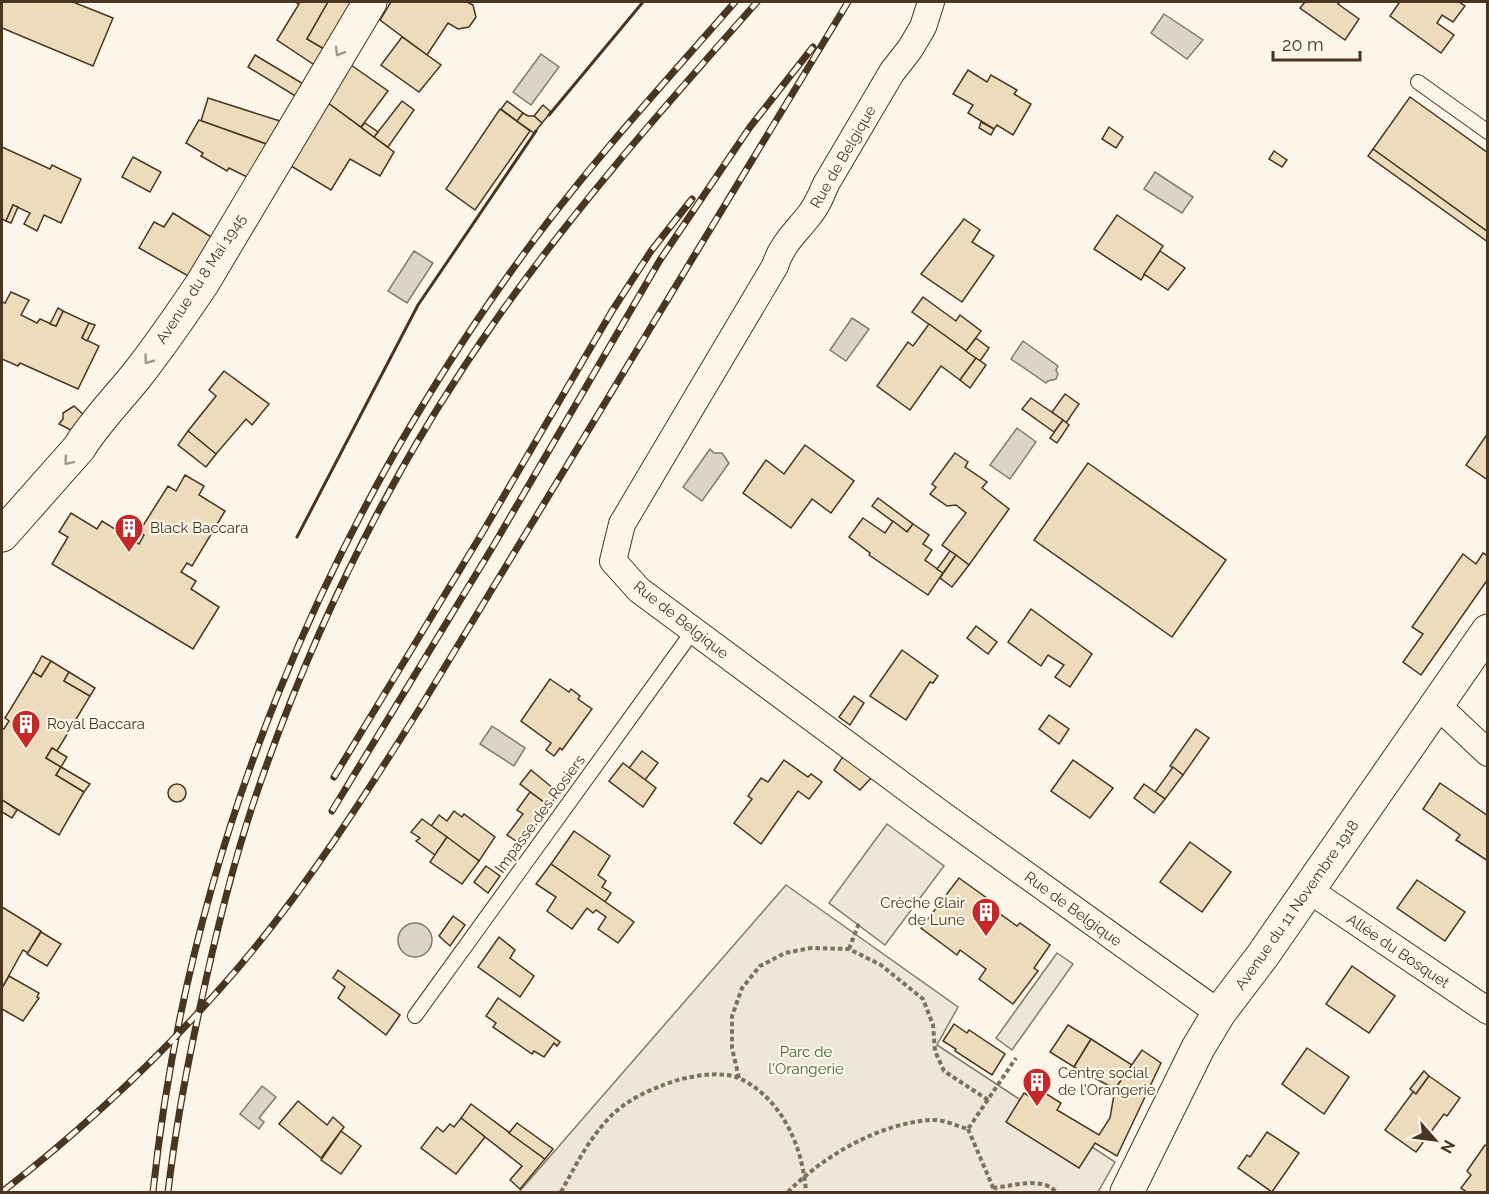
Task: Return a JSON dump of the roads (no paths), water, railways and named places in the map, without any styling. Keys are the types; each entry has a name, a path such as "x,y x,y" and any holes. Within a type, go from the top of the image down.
{"main road":[{"name":"Avenue du 8 Mai 1945","path":"2,535 78,448 175,325 202,284 370,2"},
{"name":"Avenue du 11 Novembre 1918","path":"1127,1192 1198,1048 1220,1013 1309,890 1488,631"}],"street":[{"name":"Rue de Belgique","path":"931,2 923,27 892,72 825,184 808,217 791,234 775,266 622,525 613,561 639,590 693,631 940,813 1220,1013"},
{"path":"1437,705 1488,753"},
{"name":"Allée du Bosquet","path":"1309,890 1488,1011"}],"lane":[{"path":"1418,82 1488,132"},
{"name":"Impasse des Rosiers","path":"415,1016 693,631"}],"railway":[{"path":"153,1192 171,1063 199,937 235,812 279,691 332,572 392,458 460,347 534,240 607,149 735,2"},
{"path":"168,1192 177,1124 194,1034 238,853 254,801 302,674 359,550 424,431 460,373 528,275 623,156 757,2"},
{"path":"2,1192 96,1114 155,1058 238,968 311,874 420,708 848,2"},
{"path":"332,811 495,543 660,260 750,127 813,47"},
{"path":"334,777 481,535 612,311 651,251 692,199"}],"place":[{"name":"Black Baccara","path":"129,554"},
{"name":"Royal Baccara","path":"26,750"},
{"name":"Crèche Clair de Lune","path":"986,938"},
{"name":"Centre social de l'Orangerie","path":"1037,1108"}],"park label":[{"name":"Parc de l'Orangerie","path":"806,1060"}]}
